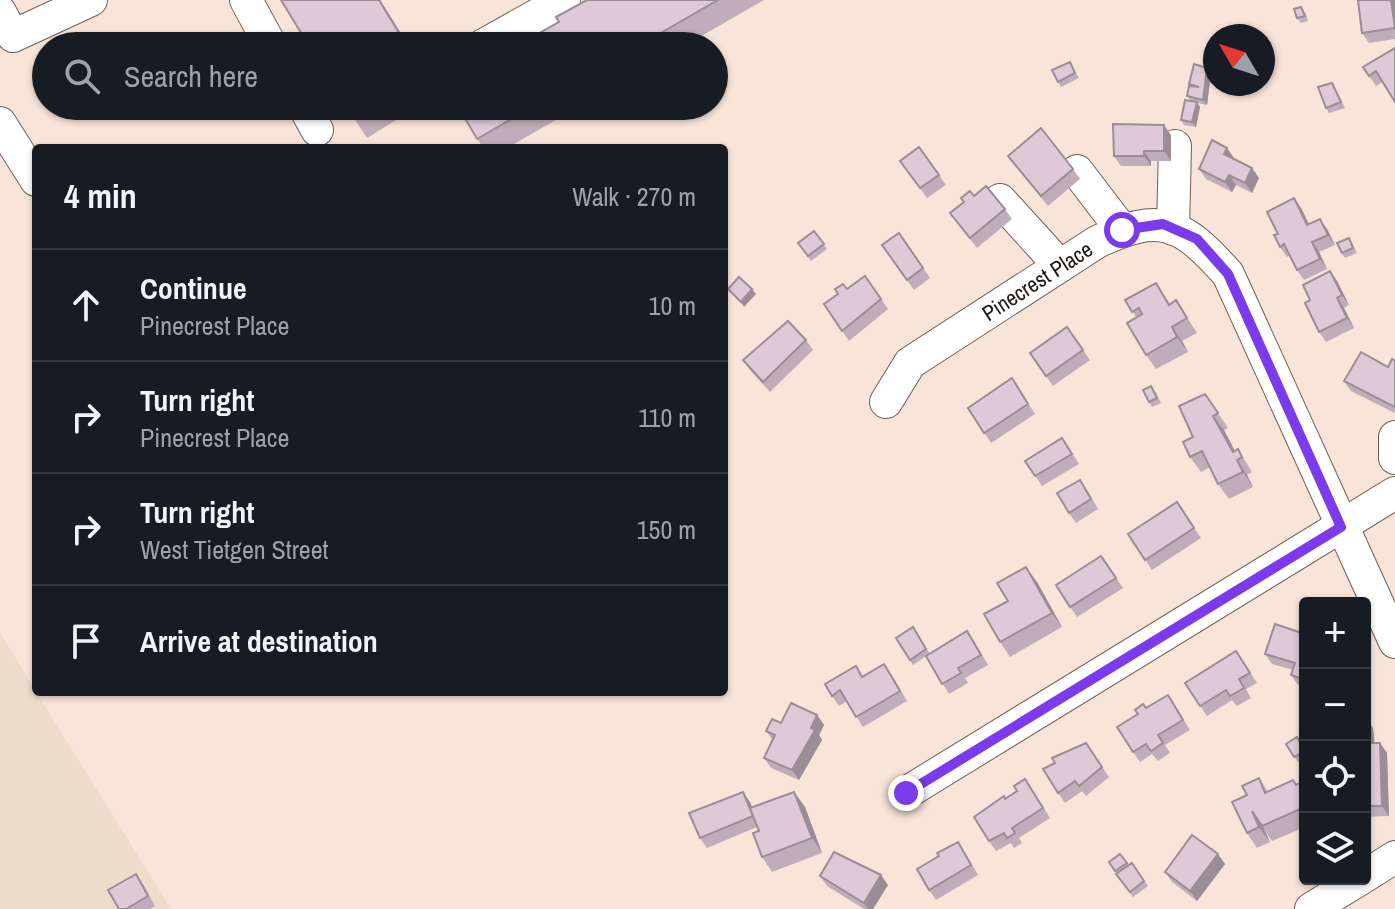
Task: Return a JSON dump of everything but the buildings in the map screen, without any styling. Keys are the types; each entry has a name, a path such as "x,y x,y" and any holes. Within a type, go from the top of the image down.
{"street":[{"path":"4,31 91,0"},
{"path":"246,0 263,32"},
{"path":"507,32 564,0"},
{"path":"0,123 32,174"},
{"path":"1175,146 1173,229 1197,239 1228,274 1395,642"},
{"path":"1077,171 1122,230"},
{"path":"1000,200 1060,266"},
{"name":"Pinecrest Place","path":"886,402 910,363 1060,266 1122,230 1163,224 1173,229"},
{"path":"1395,437 1395,458"},
{"path":"906,793 1395,493"},
{"path":"1371,872 1395,857"},
{"path":"1311,909 1350,885"}],"shaded area":[{"path":"0,632 32,685 32,696 38,696 171,909 0,909"}],"route":[{"path":"906,793 1341,527 1228,274 1197,239 1163,224 1130,226 1122,230"}]}
